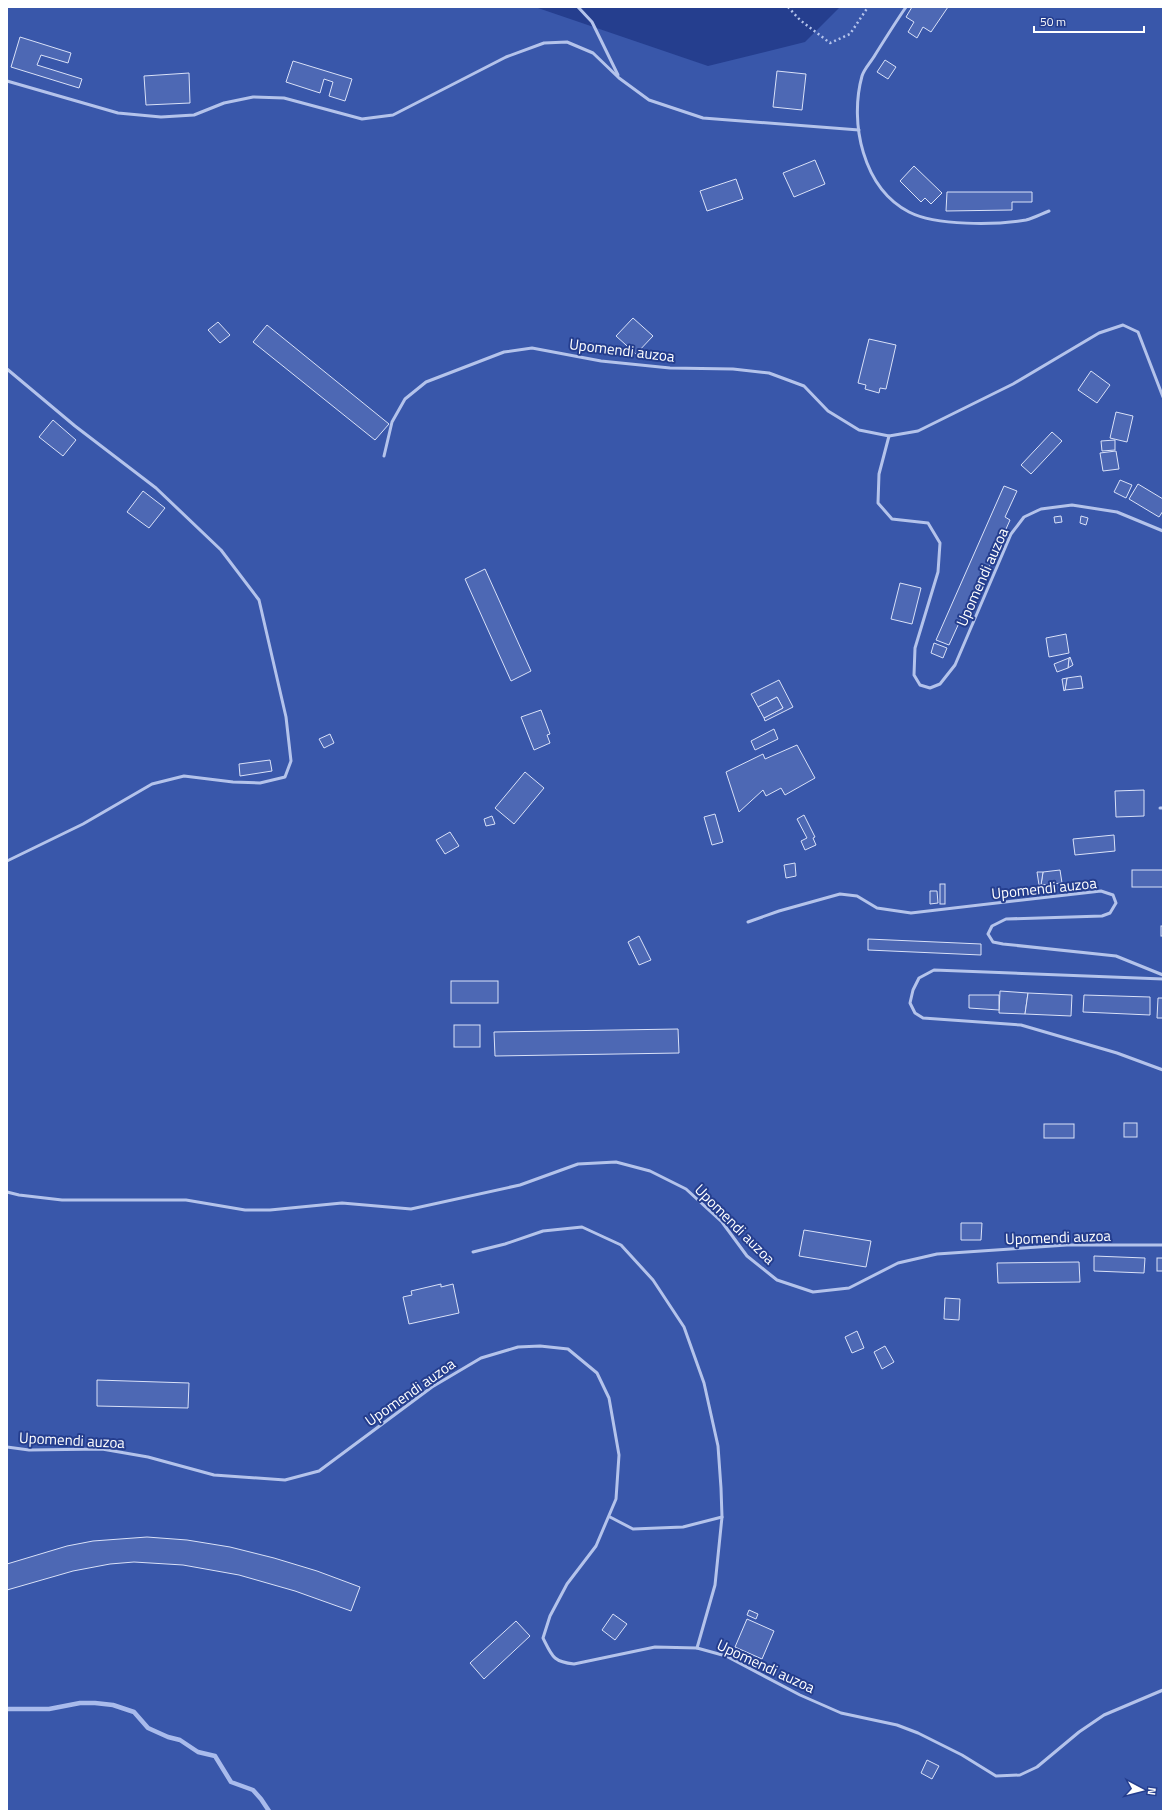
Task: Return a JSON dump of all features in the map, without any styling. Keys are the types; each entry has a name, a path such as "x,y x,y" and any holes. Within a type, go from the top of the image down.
{"lane":[{"path":"578,7 592,22 619,78"},
{"path":"906,7 862,74 857,103 859,130 868,166 886,195 910,212 939,221 989,224 1027,220 1048,211"},
{"path":"7,81 82,104 125,114 161,117 194,115 224,103 253,97 284,98 362,119 393,116 506,57 544,43 567,42 594,53 619,78 649,100 703,118 859,130"},
{"name":"Upomendi auzoa","path":"384,456 392,422 405,399 426,382 504,352 532,348 601,361 670,368 733,368 769,373 804,386 828,411 859,430 890,436 918,431 1013,384 1099,333 1123,325 1138,332 1163,397"},
{"path":"7,369 75,426 156,488 221,550 259,600 286,717 291,761 285,777 260,783 233,782 184,776 152,784 83,824 7,862"},
{"name":"Upomendi auzoa","path":"890,436 879,474 878,503 892,519 928,523 940,543 938,572 915,648 914,676 920,685 930,688 940,684 955,665 1011,534 1024,518 1041,508 1072,505 1117,512 1163,531"},
{"name":"Upomendi auzoa","path":"748,922 779,911 840,894 857,896 877,908 911,913 1101,891 1113,895 1116,903 1110,913 1102,916 1006,919 992,926 988,934 993,942 1003,944 1116,956 1163,975"},
{"path":"1163,979 934,970 919,978 913,990 910,1003 915,1013 923,1018 1021,1025 1117,1053 1163,1070"},
{"name":"Upomendi auzoa","path":"7,1192 19,1195 62,1200 186,1200 245,1210 270,1210 342,1203 411,1209 520,1185 578,1164 616,1162 650,1171 686,1189 722,1222 747,1256 777,1280 813,1292 850,1288 898,1263 938,1254 1067,1245 1163,1245"},
{"path":"473,1252 505,1244 543,1230 582,1227 621,1245 653,1280 684,1327 704,1383 718,1446 722,1517 715,1585 697,1648"},
{"name":"Upomendi auzoa","path":"7,1447 29,1450 102,1449 148,1457 214,1475 285,1480 319,1471 432,1386 482,1358 518,1347 540,1346 568,1349 597,1373 609,1398 619,1455 616,1499 610,1517 596,1546 567,1584 550,1616 543,1638 551,1654 561,1663 574,1664 655,1647 697,1648 726,1656 800,1695 841,1713 897,1725 918,1733 962,1755 996,1776 1020,1775 1038,1767 1079,1732 1104,1715 1163,1690"},
{"path":"610,1517 632,1529 683,1527 722,1517"}],"path":[{"path":"788,7 800,20 830,42 850,34 868,7"}],"shaded area":[{"path":"7,7 535,7 708,66 805,42 840,7 1163,7 1163,1811 7,1811"}],"building":[{"path":"912,7 948,7 931,32 923,27 917,38 908,32 914,22 906,17"},
{"path":"20,37 71,53 68,63 41,55 37,65 82,79 79,88 11,67"},
{"path":"885,60 896,67 888,79 877,72"},
{"path":"293,61 352,79 345,101 329,96 333,82 324,79 320,93 286,82"},
{"path":"777,71 806,74 802,110 773,107"},
{"path":"189,73 190,103 146,105 144,76"},
{"path":"815,160 825,184 794,197 783,173"},
{"path":"914,166 942,193 931,204 925,198 921,202 900,181"},
{"path":"736,179 743,199 707,211 700,191"},
{"path":"947,192 1032,192 1032,202 1012,202 1012,210 946,211"},
{"path":"633,318 653,336 636,354 616,336"},
{"path":"218,322 230,335 220,343 208,330"},
{"path":"267,325 389,424 375,440 253,342"},
{"path":"869,339 896,345 886,389 880,388 879,393 865,389 866,385 858,383"},
{"path":"1091,371 1110,385 1097,403 1078,390"},
{"path":"1116,412 1133,416 1127,442 1110,438"},
{"path":"53,420 76,440 63,456 39,437"},
{"path":"1052,432 1062,441 1031,474 1021,465"},
{"path":"1115,440 1115,450 1102,451 1101,441"},
{"path":"1116,451 1119,469 1103,471 1100,453"},
{"path":"1120,480 1132,485 1126,498 1114,492"},
{"path":"1138,484 1163,499 1163,511 1159,517 1129,499"},
{"path":"1004,486 1017,491 1005,517 1010,520 978,592 974,590 949,645 936,640"},
{"path":"143,491 165,508 149,528 127,512"},
{"path":"1061,516 1062,522 1055,523 1054,517"},
{"path":"1081,516 1088,518 1086,525 1080,523"},
{"path":"485,569 531,671 511,681 465,579"},
{"path":"900,583 921,588 912,624 891,619"},
{"path":"1066,634 1069,653 1049,657 1046,638"},
{"path":"934,643 947,648 943,658 931,653"},
{"path":"1070,657 1073,665 1068,668 1069,658"},
{"path":"1069,658 1068,668 1057,672 1054,664"},
{"path":"1081,676 1083,688 1065,690 1067,678"},
{"path":"1067,678 1065,690 1064,691 1062,679"},
{"path":"779,680 793,707 765,721 764,718 783,708 777,697 758,707 751,694"},
{"path":"777,697 783,708 764,718 758,707"},
{"path":"541,710 550,734 547,735 550,743 534,750 521,717"},
{"path":"774,729 778,739 755,750 751,741"},
{"path":"330,734 334,743 324,748 319,739"},
{"path":"797,745 815,778 785,795 781,788 766,796 763,790 739,812 726,772 763,754 765,759"},
{"path":"270,760 272,771 240,776 239,764"},
{"path":"525,772 544,788 514,824 495,808"},
{"path":"1144,790 1144,816 1116,817 1115,791"},
{"path":"715,814 723,842 712,845 704,817"},
{"path":"804,815 815,837 813,838 816,845 805,850 801,841 807,838 797,819"},
{"path":"492,816 495,824 486,826 484,819"},
{"path":"450,832 459,846 445,854 436,840"},
{"path":"1114,835 1115,851 1075,855 1073,839"},
{"path":"795,863 796,876 786,878 784,865"},
{"path":"1060,870 1062,883 1041,885 1043,872"},
{"path":"1132,870 1163,870 1163,887 1132,887"},
{"path":"1037,872 1043,872 1041,885 1039,885"},
{"path":"940,884 945,884 945,904 940,904"},
{"path":"930,891 937,891 938,903 930,904"},
{"path":"1161,926 1163,926 1163,936 1161,936"},
{"path":"639,936 651,960 639,965 628,942"},
{"path":"868,939 981,944 981,955 868,950"},
{"path":"451,981 498,981 498,1003 451,1003"},
{"path":"1000,991 1028,993 1025,1014 999,1013"},
{"path":"1028,993 1072,995 1071,1016 1025,1014"},
{"path":"969,995 999,995 999,1010 969,1008"},
{"path":"1084,995 1150,997 1150,1015 1083,1012"},
{"path":"1158,998 1163,998 1163,1018 1157,1018"},
{"path":"454,1025 480,1025 480,1047 454,1047"},
{"path":"678,1029 679,1053 495,1056 494,1032"},
{"path":"1124,1123 1137,1123 1137,1137 1124,1137"},
{"path":"1044,1124 1074,1124 1074,1138 1044,1138"},
{"path":"961,1223 982,1223 981,1240 961,1240"},
{"path":"804,1230 871,1241 866,1267 799,1256"},
{"path":"1094,1256 1145,1258 1144,1273 1094,1271"},
{"path":"1157,1258 1163,1258 1163,1271 1157,1271"},
{"path":"1079,1262 1080,1282 998,1283 997,1263"},
{"path":"441,1284 441,1287 453,1284 459,1313 409,1324 403,1297 412,1295 411,1291"},
{"path":"945,1298 960,1299 959,1320 944,1319"},
{"path":"857,1331 864,1348 852,1353 845,1337"},
{"path":"885,1346 894,1362 882,1369 874,1352"},
{"path":"97,1380 189,1383 188,1408 97,1406"},
{"path":"147,1537 187,1540 230,1547 317,1571 360,1587 351,1611 295,1591 239,1575 183,1565 134,1562 110,1564 73,1571 7,1590 7,1564 67,1546 93,1541"},
{"path":"749,1610 758,1614 756,1619 747,1615"},
{"path":"613,1614 627,1624 615,1640 602,1630"},
{"path":"747,1619 774,1631 762,1659 735,1647"},
{"path":"516,1621 530,1636 484,1679 470,1663"},
{"path":"927,1760 939,1766 932,1779 921,1773"}],"waterway":[{"path":"7,1709 49,1709 80,1703 95,1703 113,1705 134,1712 148,1728 168,1737 180,1740 198,1752 215,1756 231,1782 253,1790 269,1811"}]}
